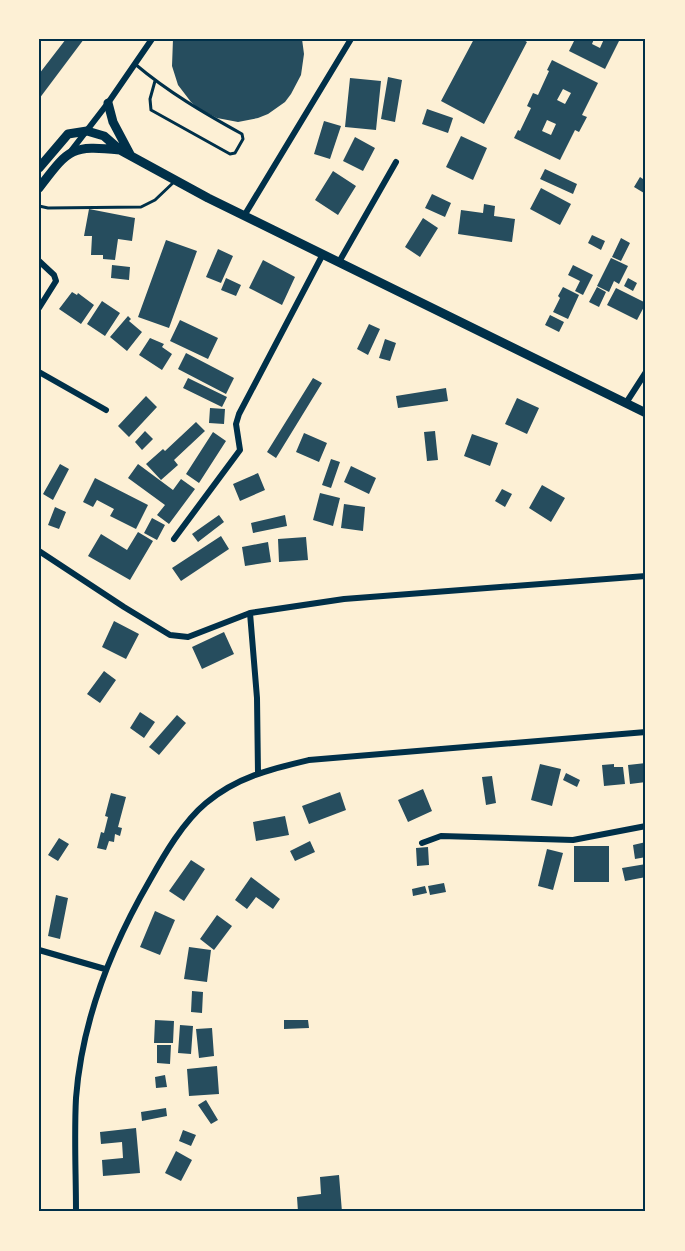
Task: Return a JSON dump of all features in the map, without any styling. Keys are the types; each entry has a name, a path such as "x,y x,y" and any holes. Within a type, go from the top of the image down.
{"main road":[{"path":"108,103 114,122 131,156"},
{"path":"39,168 68,134 87,131 104,136 120,150 244,216 646,413"},
{"path":"39,188 71,152 86,147 120,150"}],"street":[{"path":"71,152 152,39"},
{"path":"244,216 351,39"},
{"path":"339,262 396,162"},
{"path":"174,538 240,450 236,424 239,414 323,254"},
{"path":"39,261 54,275 56,281 39,308"},
{"path":"39,372 105,410"},
{"path":"626,403 646,372"},
{"path":"39,551 170,635 188,637 250,614 344,599 646,576"},
{"path":"250,614 257,698 258,773"},
{"path":"76,1212 76,1097 85,1041 105,969 131,913 159,865 197,811 236,783 258,773 309,760 646,732"},
{"path":"422,843 441,836 573,840 646,826"},
{"path":"39,950 105,969"}],"lane":[{"path":"135,64 155,81 198,110 242,134 243,139 234,153 230,154 151,110 150,99 155,81"},
{"path":"39,206 48,208 141,207 155,200 175,180"}],"building":[{"path":"66,39 84,39 39,99 39,74"},
{"path":"173,39 302,39 304,54 301,75 285,102 268,114 238,122 217,118 199,109 178,85 172,66"},
{"path":"474,39 522,39 527,42 484,124 441,101"},
{"path":"575,39 594,39 592,44 600,48 604,39 620,39 605,69 569,51"},
{"path":"552,60 598,83 582,115 587,117 579,132 575,130 560,160 514,138 531,108 527,106 533,93 538,95 549,71 547,70","holes":["563,89 571,93 565,104 557,100","547,120 556,124 551,135 542,131"]},
{"path":"388,77 402,80 395,122 381,119"},
{"path":"350,78 381,81 376,130 345,127"},
{"path":"427,109 453,118 448,133 422,124"},
{"path":"324,121 341,126 330,159 314,154"},
{"path":"461,136 487,148 473,180 446,167"},
{"path":"355,137 375,148 363,171 343,161"},
{"path":"545,169 577,184 573,194 540,179"},
{"path":"333,171 356,186 338,215 315,200"},
{"path":"640,177 646,181 644,193 634,187"},
{"path":"541,188 571,204 560,225 530,209"},
{"path":"432,194 451,203 445,217 425,208"},
{"path":"484,204 495,206 494,216 515,219 512,242 458,234 461,210 483,213"},
{"path":"89,209 135,218 132,241 118,239 115,260 103,259 103,255 91,255 92,236 84,236"},
{"path":"423,218 438,228 420,257 405,247"},
{"path":"592,235 605,241 601,250 588,243"},
{"path":"621,238 630,243 621,261 612,257"},
{"path":"166,240 197,251 169,328 138,317"},
{"path":"218,249 233,256 221,283 206,277"},
{"path":"611,258 628,266 619,284 614,281 609,292 597,286"},
{"path":"263,260 295,277 282,305 249,288"},
{"path":"112,265 130,267 129,280 111,278"},
{"path":"573,265 593,275 583,295 575,291 580,281 568,275"},
{"path":"226,278 241,285 236,296 221,290"},
{"path":"628,278 637,283 633,291 624,286"},
{"path":"563,287 579,295 568,319 553,312"},
{"path":"597,287 606,292 599,307 589,302"},
{"path":"616,288 646,303 637,320 607,305"},
{"path":"72,292 77,295 78,293 94,305 81,324 59,309"},
{"path":"102,301 120,313 105,336 87,324"},
{"path":"550,315 564,322 559,332 545,325"},
{"path":"128,316 131,319 129,321 142,332 127,351 110,337"},
{"path":"180,320 218,338 208,359 170,341"},
{"path":"369,324 380,329 368,355 357,349"},
{"path":"150,338 164,344 162,347 172,354 162,370 139,355"},
{"path":"385,339 396,343 390,361 379,358"},
{"path":"186,353 234,378 226,394 178,369"},
{"path":"188,378 227,397 222,407 183,388"},
{"path":"313,378 322,383 276,458 267,452"},
{"path":"446,388 448,401 398,408 396,396"},
{"path":"146,396 157,407 129,437 118,426"},
{"path":"517,398 539,408 527,434 505,424"},
{"path":"210,408 225,409 224,424 209,423"},
{"path":"196,422 205,431 174,460 178,465 161,480 146,464 163,449 165,451"},
{"path":"145,431 153,439 142,450 135,442"},
{"path":"435,431 438,460 427,461 424,432"},
{"path":"213,432 226,441 199,483 186,474"},
{"path":"304,433 327,443 319,462 296,452"},
{"path":"472,434 498,443 490,466 464,456"},
{"path":"331,459 340,462 331,488 322,485"},
{"path":"60,464 69,469 53,500 43,494"},
{"path":"138,464 173,490 181,479 195,489 169,524 157,515 165,505 128,478"},
{"path":"351,466 376,478 369,494 344,482"},
{"path":"258,473 265,490 240,501 233,484"},
{"path":"95,478 148,505 136,529 110,516 114,509 97,500 93,507 83,502"},
{"path":"542,485 565,498 551,522 529,508"},
{"path":"502,489 512,494 505,507 495,501"},
{"path":"320,493 340,498 333,526 313,520"},
{"path":"344,504 365,507 363,531 341,528"},
{"path":"55,507 66,512 59,529 48,525"},
{"path":"219,515 224,522 198,542 192,534"},
{"path":"285,515 287,526 253,533 251,523"},
{"path":"152,518 165,525 157,540 144,533"},
{"path":"138,532 153,541 130,580 88,556 101,534 127,550"},
{"path":"221,536 229,549 181,581 172,568"},
{"path":"306,537 308,560 279,562 278,539"},
{"path":"268,542 271,562 245,566 242,547"},
{"path":"114,621 139,634 126,659 102,647"},
{"path":"224,632 234,654 202,669 192,647"},
{"path":"104,671 116,680 100,703 87,694"},
{"path":"140,712 155,722 144,738 130,728"},
{"path":"177,715 186,723 159,755 149,747"},
{"path":"646,763 646,782 630,784 628,765"},
{"path":"540,764 561,769 552,806 531,800"},
{"path":"614,764 614,767 623,767 625,784 604,786 602,765"},
{"path":"566,773 580,780 577,787 563,780"},
{"path":"492,776 496,803 486,805 482,777"},
{"path":"423,789 432,811 408,822 398,800"},
{"path":"340,792 346,810 309,824 302,806"},
{"path":"111,793 126,797 118,827 122,828 120,836 115,834 114,842 109,841 106,850 97,848 101,832 104,833 108,817 105,816"},
{"path":"285,816 289,835 256,841 253,822"},
{"path":"59,838 69,844 58,861 48,855"},
{"path":"310,841 315,852 295,861 290,851"},
{"path":"646,842 646,857 635,859 633,845"},
{"path":"574,846 609,846 609,882 574,882"},
{"path":"428,847 429,865 417,866 416,848"},
{"path":"547,849 563,853 553,890 538,886"},
{"path":"191,860 205,869 184,901 169,891"},
{"path":"646,864 646,877 625,881 622,868"},
{"path":"251,877 280,899 273,909 256,897 247,909 235,900"},
{"path":"444,883 446,892 430,895 428,886"},
{"path":"425,886 427,893 413,896 412,889"},
{"path":"56,895 68,898 60,939 48,936"},
{"path":"155,911 175,920 160,955 140,947"},
{"path":"217,915 232,926 214,950 200,939"},
{"path":"189,947 211,950 207,982 184,979"},
{"path":"192,991 203,992 202,1013 191,1012"},
{"path":"155,1020 174,1021 173,1043 154,1043"},
{"path":"284,1020 308,1020 309,1028 284,1029"},
{"path":"180,1025 193,1026 191,1054 178,1053"},
{"path":"212,1028 214,1056 199,1058 196,1029"},
{"path":"157,1045 171,1045 170,1064 157,1063"},
{"path":"217,1066 219,1094 189,1096 187,1069"},
{"path":"165,1075 167,1087 156,1088 155,1077"},
{"path":"206,1100 218,1120 211,1124 198,1105"},
{"path":"166,1108 167,1116 142,1121 141,1112"},
{"path":"136,1128 140,1173 103,1176 102,1160 123,1158 122,1142 101,1144 100,1132"},
{"path":"183,1130 196,1135 191,1146 179,1141"},
{"path":"176,1151 192,1160 181,1181 165,1173"},
{"path":"339,1175 342,1212 298,1212 297,1197 321,1194 320,1177"}]}
